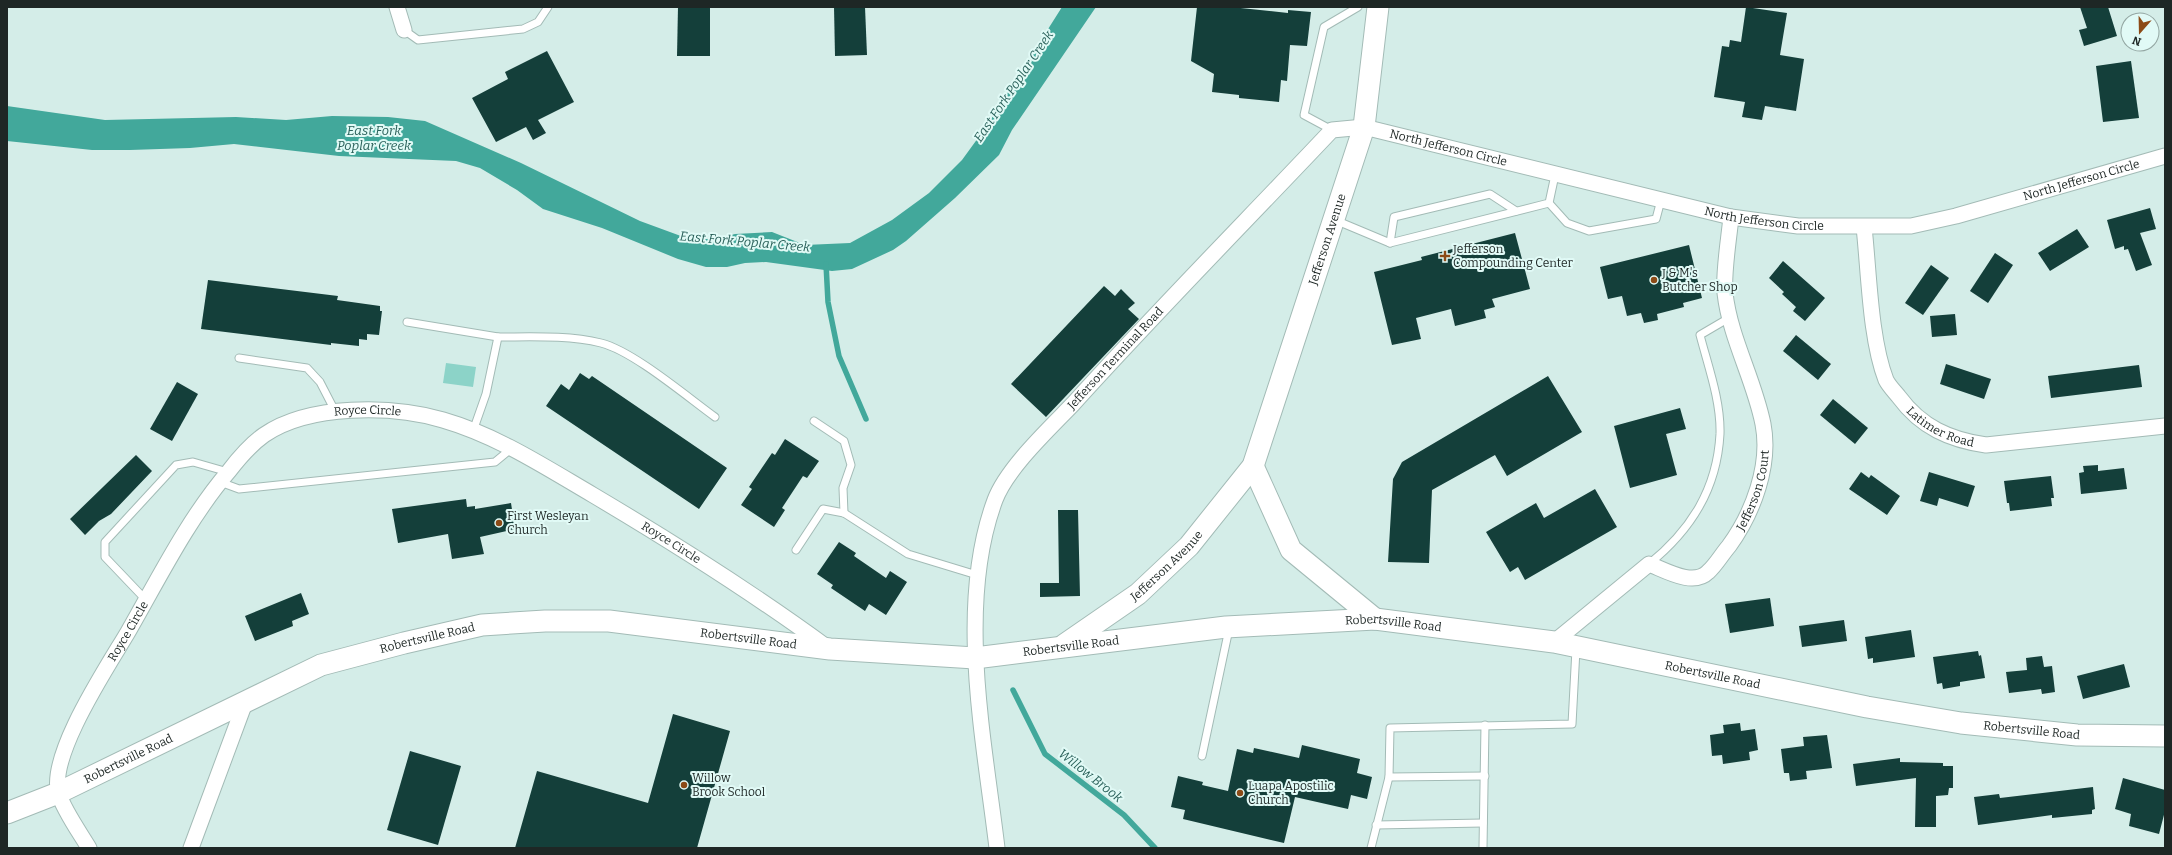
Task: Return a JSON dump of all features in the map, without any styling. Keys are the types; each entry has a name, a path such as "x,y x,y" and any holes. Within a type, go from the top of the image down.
{"street":[{"path":"397,7 404,30"},
{"name":"Jefferson Avenue","path":"1062,646 1138,594 1189,546 1252,466 1364,127 1378,7"},
{"path":"1332,130 1364,127"},
{"name":"North Jefferson Circle","path":"1364,127 1731,217 1798,226 1911,226 1956,216 2165,156"},
{"name":"Jefferson Terminal Road","path":"975,658 977,574 984,536 996,498 1013,470 1101,372 1332,130"},
{"name":"Jefferson Court","path":"1649,564 1686,578 1702,577 1709,572 1737,535 1756,494 1765,460 1763,424 1729,318 1724,291 1731,217"},
{"name":"Latimer Road","path":"1864,227 1875,331 1887,381 1907,409 1923,423 1943,435 1964,442 1986,446 2165,426"},
{"name":"Royce Circle","path":"58,793 59,764 77,720 195,516 245,451 264,435 286,424 335,412 368,409 399,412 443,420 512,448 643,525 783,615 830,649"},
{"path":"1252,466 1290,550 1375,619"},
{"path":"1554,642 1649,564"},
{"name":"Robertsville Road","path":"7,813 58,793 246,700 321,665 404,643 482,625 546,621 610,621 830,649 975,658 1062,646 1230,627 1375,619 1554,642 1867,707 1960,723 2077,735 2165,736"},
{"path":"975,658 997,848"},
{"path":"191,848 246,700"},
{"path":"58,793 88,848"}],"lane":[{"path":"404,30 418,40 523,29 538,22 548,7"},
{"path":"1332,130 1304,115 1324,26 1358,7"},
{"path":"1549,203 1555,175"},
{"path":"1390,243 1394,217 1490,194 1516,211"},
{"path":"1549,203 1566,223 1589,231 1656,219 1661,200"},
{"path":"1334,219 1390,243 1549,203"},
{"path":"1649,564 1676,540 1695,516 1708,490 1715,466 1720,433 1717,404 1700,335 1729,318"},
{"path":"407,322 498,337 555,338 601,343 634,358 715,417"},
{"path":"473,432 486,394 498,337"},
{"path":"239,358 307,368 320,382 335,412"},
{"path":"814,421 844,441 851,465 843,488 844,513"},
{"path":"146,600 105,557 105,542 176,465 193,462 224,477 239,489 495,462 512,448"},
{"path":"796,550 823,509 844,513 908,554 977,574"},
{"path":"1202,756 1230,627"},
{"path":"1371,848 1389,777 1390,728 1572,724 1576,647"},
{"path":"1483,848 1485,725"},
{"path":"1389,777 1485,776"},
{"path":"1376,825 1484,823"}],"shaded area":[{"path":"446,363 476,367 473,387 443,383"}],"water":[{"name":"East Fork Poplar Creek","path":"1062,7 1096,7 1012,130 999,155 955,198 906,241 893,250 852,269 832,271 766,262 745,263 727,267 706,267 678,259 602,228 543,209 517,190 480,168 456,161 339,156 234,144 190,148 92,150 7,141 7,106 105,120 236,117 286,120 332,116 388,117 425,121 521,163 640,221 689,239 714,239 735,234 772,232 805,245 850,243 892,220 929,193 962,160 986,127"}],"building":[{"path":"678,7 710,7 710,56 677,56"},
{"path":"834,7 865,7 867,55 835,56"},
{"path":"1197,7 1231,7 1288,13 1288,10 1311,12 1307,46 1290,45 1287,81 1281,80 1279,102 1239,98 1239,95 1212,92 1214,74 1191,61"},
{"path":"1746,7 1787,13 1780,55 1804,59 1796,111 1765,106 1762,120 1742,117 1745,102 1714,97 1722,46 1729,47 1730,40 1741,42"},
{"path":"2080,7 2108,7 2117,36 2084,46 2079,30 2087,28"},
{"path":"547,51 574,102 538,120 546,133 533,140 526,127 496,142 472,98 508,79 505,72"},
{"path":"2131,61 2139,118 2103,122 2096,66"},
{"path":"2150,208 2156,229 2140,233 2152,265 2136,271 2128,249 2124,250 2124,246 2115,249 2107,220"},
{"path":"2077,229 2089,247 2050,271 2038,253"},
{"path":"1515,233 1530,289 1492,299 1495,307 1484,310 1486,318 1455,326 1451,309 1416,318 1421,339 1392,345 1374,272 1422,260 1421,257"},
{"path":"1689,245 1702,298 1683,303 1684,307 1657,314 1658,320 1644,323 1641,313 1627,316 1622,296 1608,299 1600,267"},
{"path":"1995,253 2013,265 1988,303 1970,291"},
{"path":"1783,261 1825,298 1805,321 1793,311 1796,307 1782,294 1784,292 1769,278"},
{"path":"1931,265 1949,278 1923,315 1905,303"},
{"path":"208,280 338,296 337,300 380,306 380,311 382,311 379,335 367,334 367,340 359,339 359,346 331,343 331,345 201,329"},
{"path":"1104,286 1115,296 1121,289 1135,303 1128,309 1139,319 1046,417 1011,384"},
{"path":"1955,314 1957,335 1932,337 1930,316"},
{"path":"1796,335 1831,364 1818,380 1783,351"},
{"path":"1946,364 1991,379 1984,399 1940,384"},
{"path":"2139,365 2142,387 2051,398 2048,376"},
{"path":"580,373 589,379 592,376 727,468 699,509 546,406 561,384 569,390"},
{"path":"1548,376 1582,432 1507,476 1495,455 1432,490 1429,563 1388,562 1393,479 1402,462"},
{"path":"177,382 198,394 172,441 150,429"},
{"path":"1833,399 1868,428 1855,444 1820,415"},
{"path":"1680,408 1686,429 1666,434 1677,475 1630,488 1614,426"},
{"path":"785,439 819,461 807,478 803,476 782,508 785,510 774,527 741,505 752,489 749,487 772,453 775,455"},
{"path":"136,455 152,471 111,514 99,521 85,535 70,519"},
{"path":"2098,465 2098,471 2124,468 2127,489 2081,494 2079,473 2084,472 2083,466"},
{"path":"1861,472 1869,478 1871,475 1900,496 1887,515 1849,489"},
{"path":"1929,472 1975,486 1968,507 1939,498 1937,506 1920,501"},
{"path":"2051,476 2054,498 2051,498 2052,506 2010,511 2009,503 2007,503 2004,481"},
{"path":"1595,489 1617,527 1525,580 1518,567 1510,572 1486,532 1536,503 1544,518"},
{"path":"466,499 467,507 475,506 475,509 511,503 515,529 480,537 484,554 452,559 448,534 398,543 392,509"},
{"path":"1058,510 1078,510 1080,596 1040,597 1040,583 1059,583"},
{"path":"839,542 856,553 854,556 886,578 890,571 907,582 886,615 869,604 865,611 831,588 833,585 817,574"},
{"path":"301,593 309,614 292,621 293,626 255,641 245,616"},
{"path":"1770,598 1774,626 1730,633 1725,604"},
{"path":"1844,620 1847,641 1802,647 1799,626"},
{"path":"1911,630 1915,657 1873,663 1873,658 1868,659 1865,637"},
{"path":"1978,651 1979,656 1981,655 1985,678 1960,682 1960,686 1943,689 1942,683 1937,684 1933,657"},
{"path":"2042,656 2044,667 2052,666 2055,692 2042,694 2041,689 2009,693 2006,672 2027,670 2026,658"},
{"path":"2124,664 2130,687 2083,699 2077,676"},
{"name":"Willow Brook School","path":"673,714 730,731 697,848 515,848 537,771 648,803"},
{"path":"1740,723 1741,731 1755,729 1758,750 1749,752 1750,760 1723,764 1722,755 1712,756 1710,735 1724,733 1723,725"},
{"path":"1827,735 1832,768 1806,771 1807,779 1790,781 1789,773 1784,773 1781,749 1804,746 1803,737"},
{"path":"1302,745 1360,759 1357,773 1372,777 1367,799 1351,795 1348,809 1295,797 1284,843 1183,819 1185,810 1171,807 1178,776 1203,782 1202,785 1228,791 1237,749 1253,753 1254,748 1299,758"},
{"path":"410,751 461,766 438,845 387,830"},
{"path":"1900,758 1900,762 1943,763 1943,766 1953,766 1953,788 1949,788 1948,795 1936,796 1936,827 1915,827 1916,778 1856,786 1853,764"},
{"path":"2123,778 2165,790 2165,811 2159,834 2129,826 2131,814 2115,809"},
{"path":"2093,787 2095,809 2092,810 2092,814 2052,818 2052,815 1978,825 1974,797 1999,794 2000,798"}],"waterway":[{"name":"Willow Brook","path":"826,264 828,302 839,356 866,419"},
{"name":"Willow Brook","path":"1013,690 1045,754 1124,815 1155,848"}],"place":[{"name":"Jefferson Compounding Center","path":"1445,256"},
{"name":"J & M's Butcher Shop","path":"1654,280"},
{"name":"First Wesleyan Church","path":"499,523"},
{"name":"Willow Brook School","path":"684,785"},
{"name":"Luapa Apostilic Church","path":"1240,793"}]}
